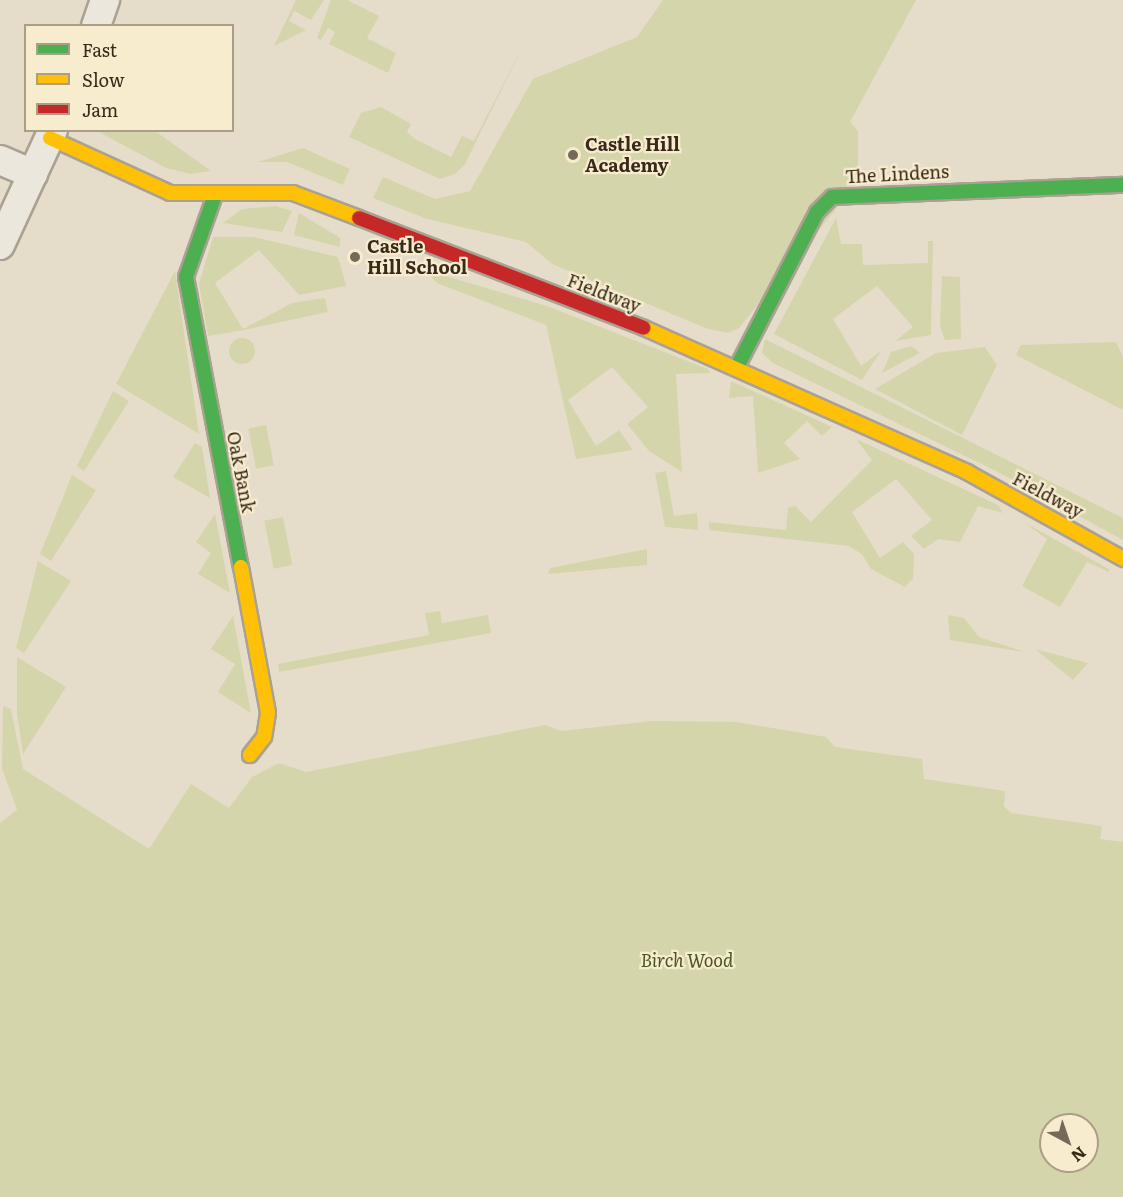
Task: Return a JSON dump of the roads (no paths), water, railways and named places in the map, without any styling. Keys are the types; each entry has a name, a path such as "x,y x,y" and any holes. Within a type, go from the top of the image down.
{"street":[{"path":"97,24 105,0"},
{"path":"0,245 52,134"},
{"name":"Fieldway","path":"52,134 160,190 214,195 260,189 293,193 738,365 977,478 1123,559"},
{"path":"0,160 33,174"},
{"name":"The Lindens","path":"738,365 817,212 832,197 1123,185"},
{"name":"Oak Bank","path":"214,195 186,277 268,713 264,737 250,755"}],"place":[{"name":"Castle Hill Academy","path":"573,155"},
{"name":"Castle Hill School","path":"355,257"}],"park label":[{"name":"Birch Wood","path":"687,960"}]}
